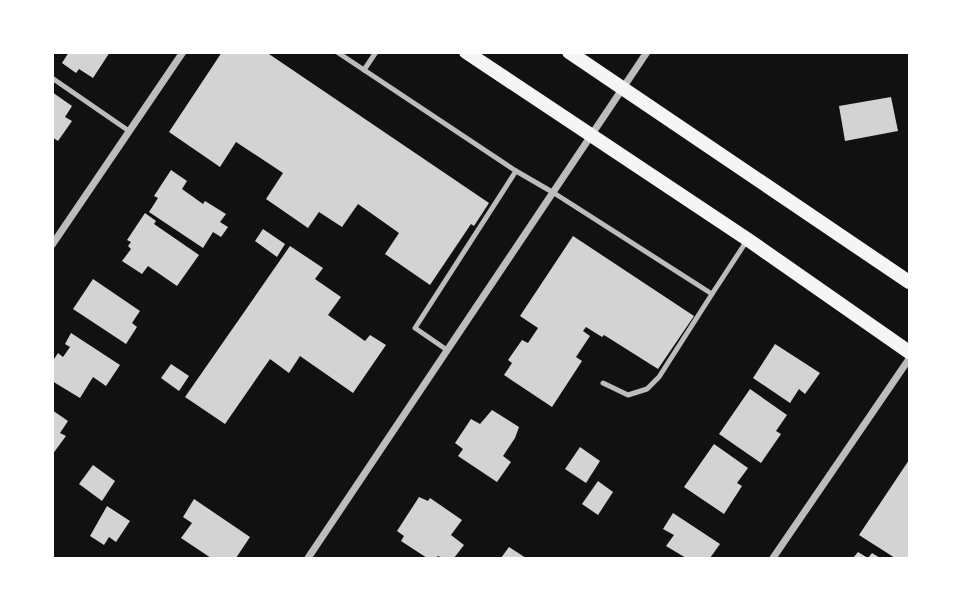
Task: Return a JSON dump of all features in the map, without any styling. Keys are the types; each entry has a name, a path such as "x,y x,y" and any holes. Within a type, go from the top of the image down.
{"main road":[{"path":"466,52 747,239 909,352"},
{"path":"569,52 909,282"}],"street":[{"path":"52,245 183,52"},
{"path":"308,558 647,52"},
{"path":"773,558 909,359"}],"lane":[{"path":"337,52 516,171 712,294"},
{"path":"364,70 376,52"},
{"path":"52,78 129,131"},
{"path":"447,350 415,327 516,171"},
{"path":"603,383 628,395 647,389 659,377 747,239"}],"building":[{"path":"69,52 110,52 93,78 79,69 76,73 62,63"},
{"path":"222,52 266,52 489,203 474,226 471,224 430,285 385,254 399,233 358,204 342,227 319,212 308,228 266,199 283,173 236,142 220,167 169,132"},
{"path":"52,92 72,106 65,117 72,121 58,141 52,137"},
{"path":"891,97 898,131 845,141 839,106"},
{"path":"171,170 187,181 182,189 203,204 205,201 226,214 220,222 228,227 221,237 213,232 203,248 149,212 158,198 154,196"},
{"path":"145,213 156,221 154,224 199,255 177,286 148,266 142,274 122,261 131,249 128,246 131,242 127,240"},
{"path":"263,229 285,244 277,257 255,241"},
{"path":"573,236 694,316 658,369 604,335 602,337 586,327 583,331 590,336 576,357 582,361 552,407 504,375 512,363 508,360 522,340 528,343 538,328 520,316"},
{"path":"290,246 323,268 315,279 341,297 328,315 365,341 370,335 386,345 353,393 300,356 289,373 270,359 225,424 185,397"},
{"path":"93,279 140,311 132,323 137,327 126,344 73,309"},
{"path":"71,333 120,365 106,386 93,377 80,398 52,381 52,362 58,353 63,357 70,347 65,344"},
{"path":"775,344 820,373 805,394 799,389 790,403 753,378"},
{"path":"171,364 189,376 179,391 161,378"},
{"path":"750,389 787,415 776,431 781,434 761,463 719,434"},
{"path":"52,410 68,421 60,433 66,436 52,455"},
{"path":"492,410 519,427 503,456 511,462 497,482 458,456 463,449 455,443 471,419 480,424"},
{"path":"714,444 748,468 737,483 742,486 724,514 684,487"},
{"path":"580,447 600,461 586,483 565,469"},
{"path":"909,460 909,557 895,558 859,535"},
{"path":"93,465 115,481 102,501 79,484"},
{"path":"598,481 613,492 598,515 582,504"},
{"path":"419,497 428,501 430,498 462,520 451,535 464,545 454,558 427,558 401,541 404,536 397,531"},
{"path":"194,499 250,537 236,558 211,558 181,538 192,523 183,517"},
{"path":"107,506 130,521 116,542 109,537 104,545 90,536"},
{"path":"673,513 720,544 710,558 686,558 666,546 674,535 663,529"},
{"path":"509,547 526,558 501,558"},
{"path":"858,552 868,558 853,558"}]}
